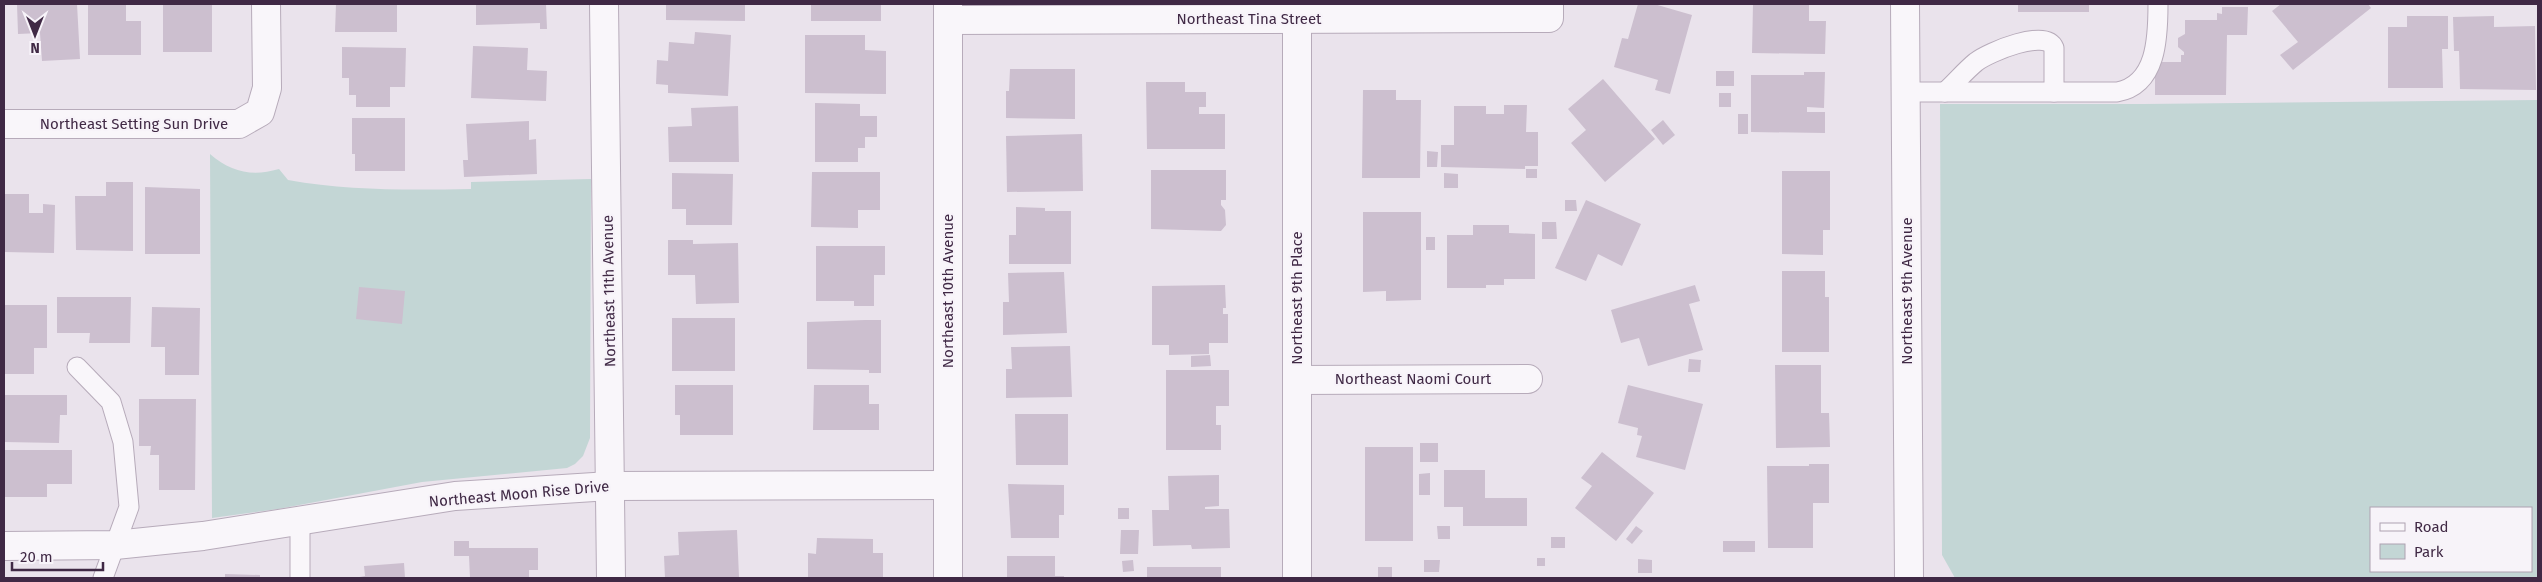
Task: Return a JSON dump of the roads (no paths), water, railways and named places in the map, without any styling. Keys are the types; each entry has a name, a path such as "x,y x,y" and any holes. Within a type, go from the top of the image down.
{"street":[{"name":"Northeast Setting Sun Drive","path":"4,124 239,124 260,112 266,88 266,4"},
{"name":"Northeast 11th Avenue","path":"604,4 611,578"},
{"name":"Northeast 9th Avenue","path":"1905,4 1909,578"},
{"name":"Northeast Tina Street","path":"948,12 1297,18 1549,11"},
{"name":"Northeast 10th Avenue","path":"948,12 948,578"},
{"name":"Northeast 9th Place","path":"1297,18 1297,578"},
{"name":"Northeast Naomi Court","path":"1297,380 1528,379"},
{"name":"Northeast Moon Rise Drive","path":"4,546 115,545 300,521 455,496 610,486 948,485"}],"lane":[{"path":"1906,92 2117,92 2128,90 2139,84 2148,71 2154,50 2158,4"},
{"path":"1945,92 1977,62 2000,49 2027,42 2047,40 2054,48 2054,92"},
{"path":"77,368 111,402 123,442 129,507 103,578"},
{"path":"300,521 300,578"}]}
